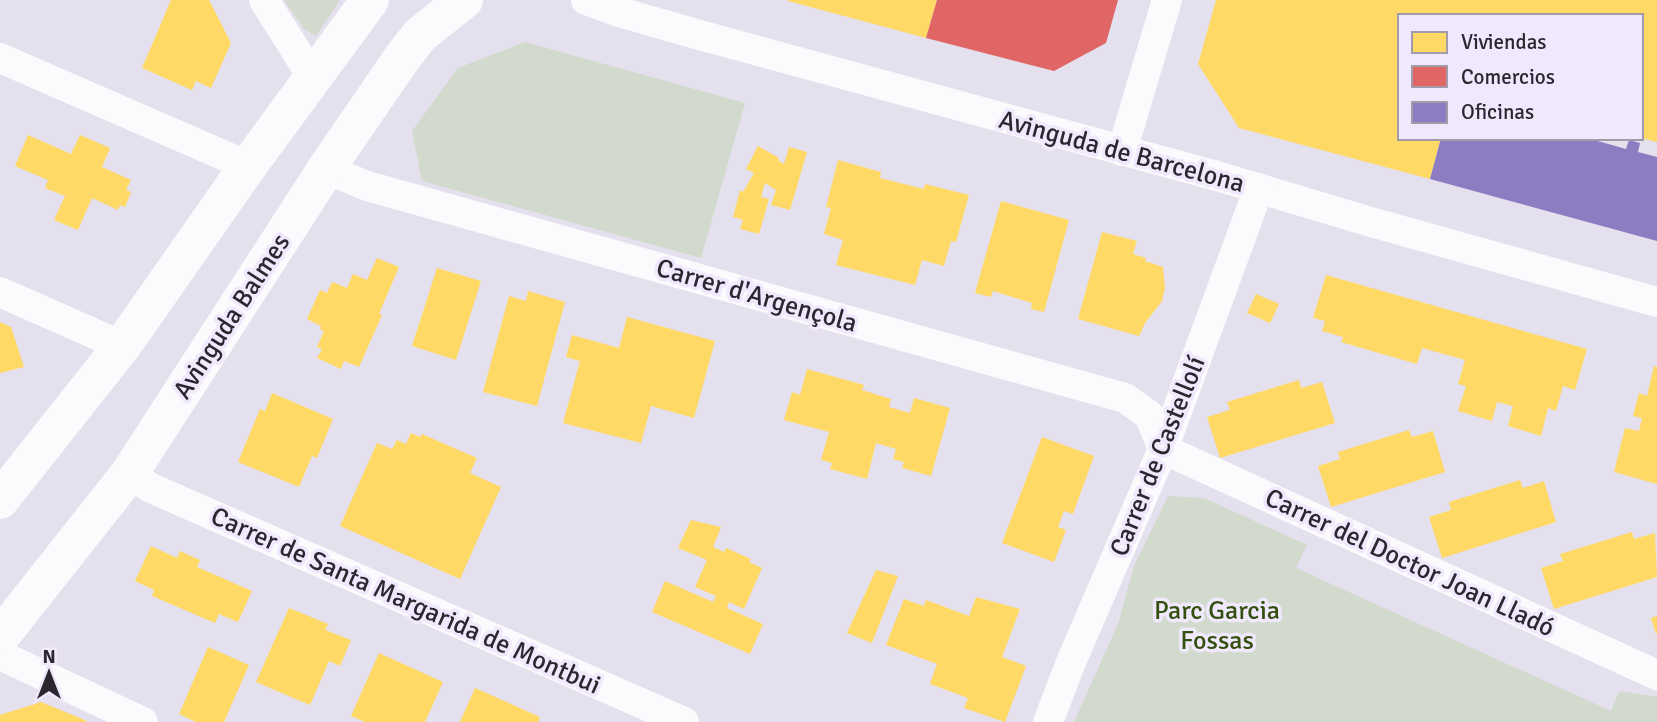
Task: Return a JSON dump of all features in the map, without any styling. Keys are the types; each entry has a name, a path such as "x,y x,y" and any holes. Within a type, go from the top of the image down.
{"street":[{"path":"264,0 313,78"},
{"path":"0,500 122,346 248,166 370,0"},
{"name":"Avinguda Balmes","path":"0,637 129,474 326,169 420,35 464,0"},
{"name":"Avinguda de Barcelona","path":"586,0 683,30 1259,188 1657,302"},
{"path":"1122,151 1167,0"},
{"path":"0,58 248,166"},
{"name":"Carrer d'Argençola","path":"326,169 366,186 1125,398 1149,415 1163,449"},
{"name":"Carrer de Castellolí","path":"1048,722 1163,449 1259,188"},
{"path":"0,292 122,346"},
{"name":"Carrer del Doctor Joan Lladó","path":"1163,449 1657,675"},
{"name":"Carrer de Santa Margarida de Montbui","path":"129,474 151,488 684,722"},
{"path":"0,655 143,722"}],"green space":[{"path":"284,0 340,0 316,36 304,29"},
{"path":"525,42 745,103 701,258 422,181 412,131 458,68"},
{"name":"Parc Garcia Fossas","path":"1168,496 1204,498 1307,545 1296,568 1611,711 1619,691 1657,697 1657,722 1074,722 1118,624 1134,566"}],"building: Viviendas":[{"path":"171,0 209,0 231,43 211,88 196,81 192,90 142,68"},
{"path":"788,0 937,0 926,38 788,1"},
{"path":"1216,0 1657,0 1657,142 1643,138 1643,14 1398,14 1398,140 1440,140 1430,179 1239,128 1198,64"},
{"path":"28,135 71,154 80,135 110,148 102,167 131,180 126,190 131,192 125,207 120,205 118,210 92,198 78,230 54,220 65,196 45,188 48,180 15,166"},
{"path":"758,146 784,164 789,147 807,152 790,210 771,205 776,190 765,183 761,197 769,199 759,234 740,229 743,220 733,217 740,190 743,192 754,173 746,169"},
{"path":"838,160 881,172 880,178 924,189 925,184 969,195 956,242 951,241 944,266 922,260 915,285 836,265 843,240 824,234 831,208 826,207"},
{"path":"1001,201 1069,220 1044,312 1031,309 1032,303 993,291 991,297 975,293"},
{"path":"1102,232 1137,241 1133,254 1163,267 1165,288 1162,301 1145,323 1139,336 1078,319"},
{"path":"377,258 399,267 359,367 344,361 341,369 317,358 322,349 317,347 324,331 320,329 321,326 307,319 320,290 327,293 332,282 347,288 353,274 367,280"},
{"path":"437,268 481,281 456,360 412,346"},
{"path":"1326,275 1587,349 1575,390 1563,386 1556,411 1548,408 1541,436 1508,426 1513,406 1497,402 1492,421 1458,411 1466,386 1458,384 1465,360 1422,348 1417,364 1341,342 1343,337 1322,331 1325,321 1313,318"},
{"path":"528,291 565,302 537,406 483,392 509,296 526,301"},
{"path":"1256,294 1279,304 1270,323 1247,313"},
{"path":"627,317 715,341 694,418 651,406 641,443 563,423 580,361 566,357 572,335 619,348"},
{"path":"0,322 11,327 24,367 0,373"},
{"path":"1654,366 1657,367 1657,484 1614,472 1625,428 1639,431 1642,418 1633,416 1639,393 1647,396"},
{"path":"807,369 864,385 862,390 891,399 889,407 910,413 914,398 950,408 931,476 902,468 904,462 893,459 896,449 876,443 867,479 830,469 832,463 821,460 829,432 784,420 792,392 800,395"},
{"path":"1299,380 1301,388 1322,382 1335,423 1220,458 1207,417 1230,410 1227,402"},
{"path":"272,393 333,419 317,458 312,456 299,487 238,462 260,409 265,411"},
{"path":"1409,430 1412,437 1433,431 1445,472 1331,507 1318,466 1340,459 1338,452"},
{"path":"411,433 420,437 422,434 477,458 470,473 501,487 460,579 340,526 377,443 392,449 397,440 406,444"},
{"path":"1042,437 1094,456 1073,514 1064,511 1058,527 1066,530 1054,562 1002,543"},
{"path":"1520,480 1523,488 1544,481 1556,522 1442,558 1429,517 1451,510 1449,502"},
{"path":"691,520 721,527 713,547 724,552 726,548 751,559 749,562 762,568 744,609 729,602 727,608 763,624 750,654 652,612 665,581 713,602 716,596 695,587 707,560 678,548"},
{"path":"1632,532 1634,539 1655,533 1657,577 1554,609 1541,568 1563,561 1560,554"},
{"path":"151,546 177,558 180,551 200,560 197,567 252,591 238,622 219,614 215,623 152,596 154,590 135,581"},
{"path":"876,570 898,576 872,643 847,633"},
{"path":"976,597 1020,609 1002,657 1026,666 1005,722 964,708 968,698 930,684 937,664 886,645 904,599 924,606 926,600 969,616"},
{"path":"289,608 328,624 325,630 351,640 340,666 329,661 310,705 256,682"},
{"path":"1657,616 1657,634 1656,634 1651,618"},
{"path":"208,647 249,665 224,722 196,722 179,714"},
{"path":"379,653 443,682 425,722 365,722 351,716"},
{"path":"475,688 540,717 538,722 460,722"},
{"path":"41,702 88,722 0,722 0,715"}],"building: Comercios":[{"path":"937,0 1118,0 1106,43 1054,71 926,38"}],"building: Oficinas":[{"path":"1440,140 1594,140 1626,149 1629,140 1640,143 1638,152 1657,157 1657,241 1430,179"}]}
